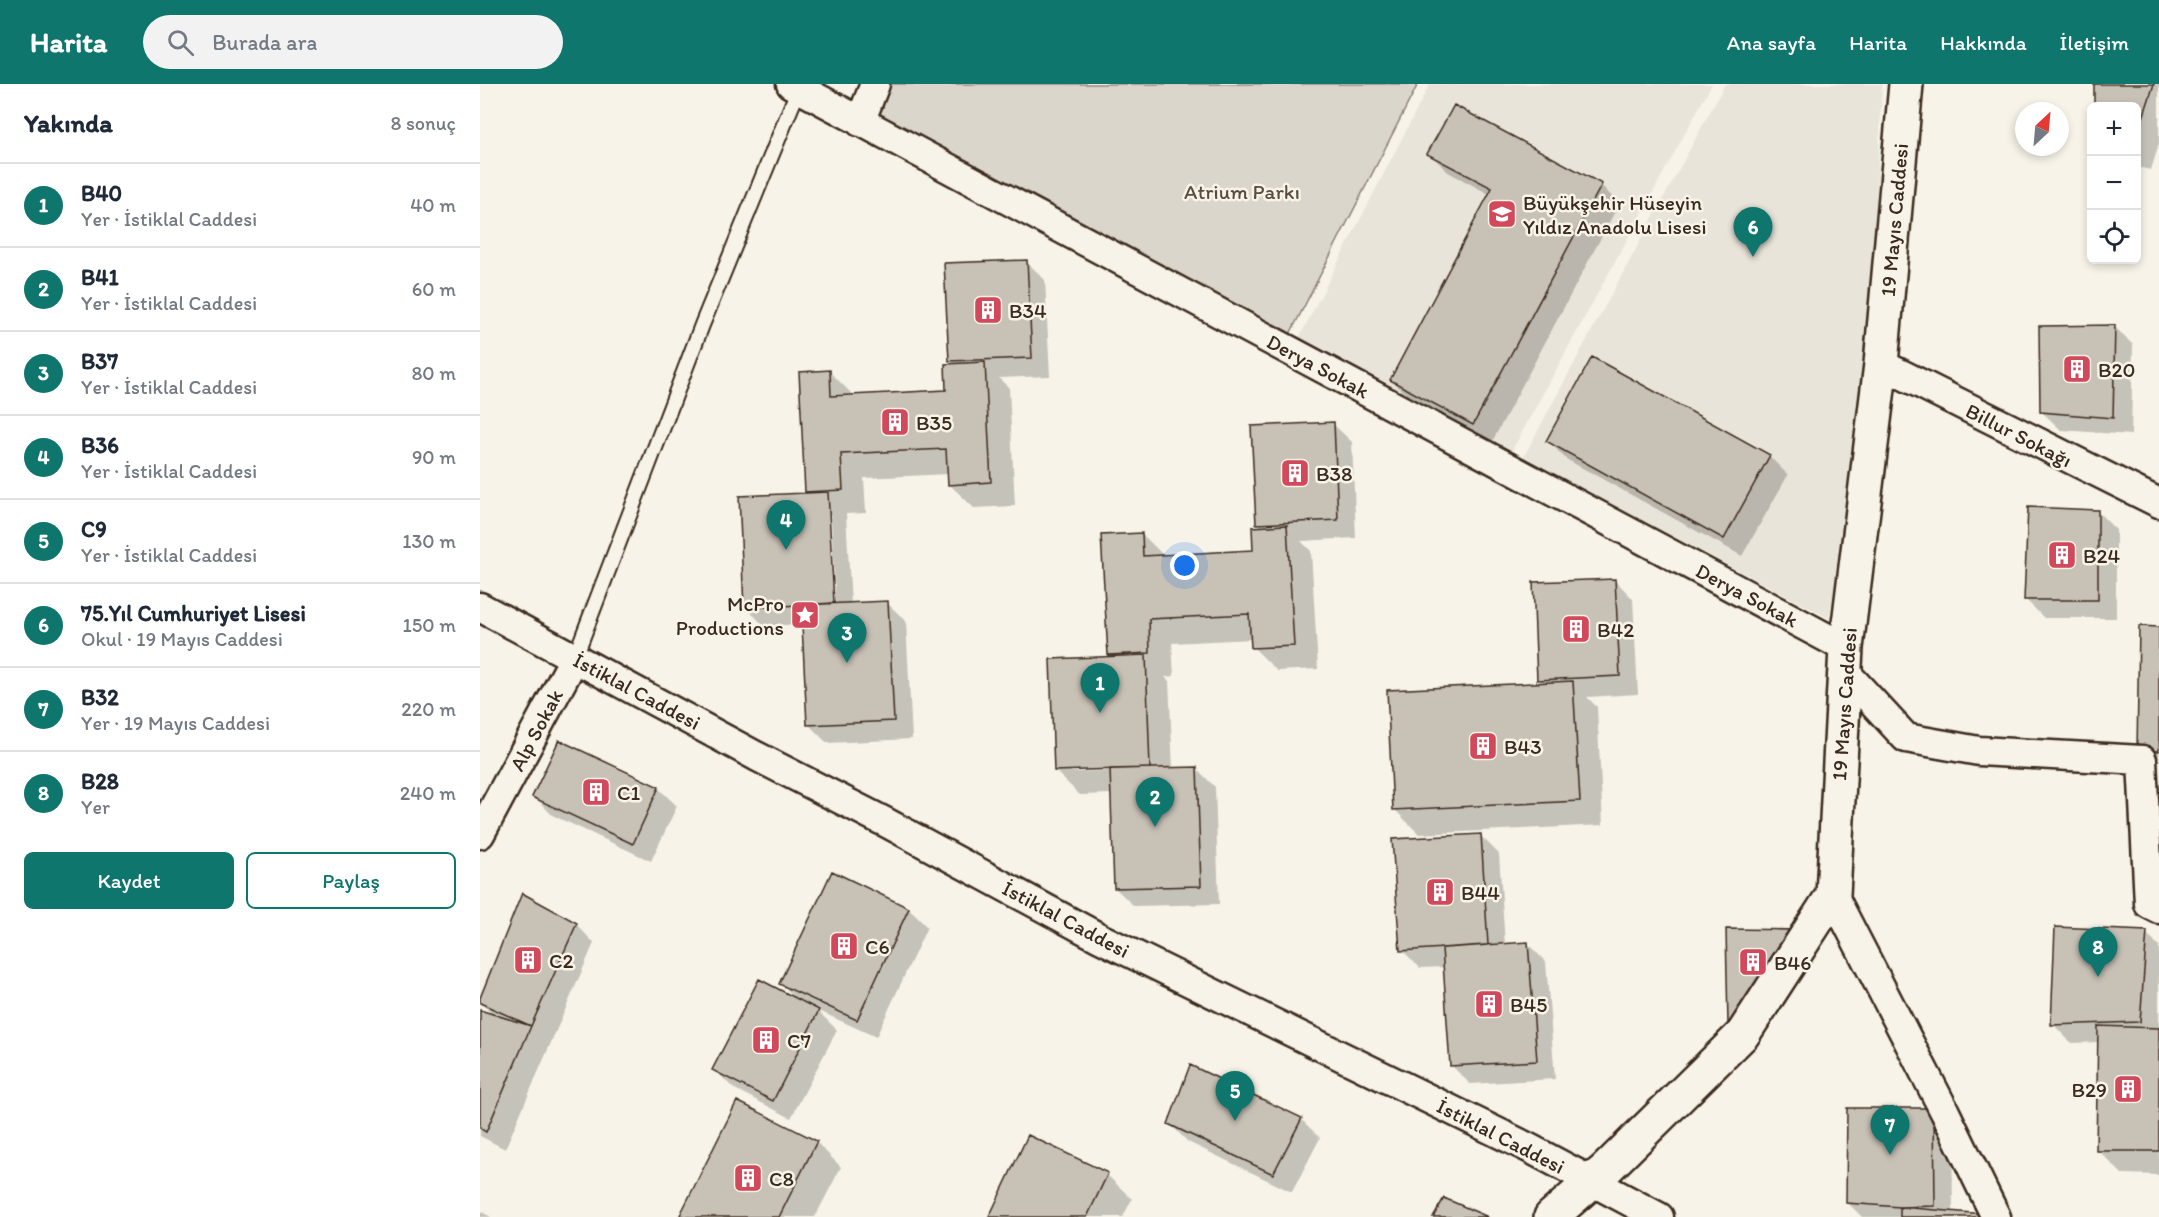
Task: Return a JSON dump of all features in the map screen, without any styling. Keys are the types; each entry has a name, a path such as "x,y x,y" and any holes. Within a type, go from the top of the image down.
{"street":[{"path":"860,122 875,84"},
{"name":"19 Mayıs Caddesi","path":"1551,1217 1592,1182 1743,1034 1833,895 1846,660 1881,364 1906,84"},
{"name":"Derya Sokak","path":"795,86 1846,660 1906,738 1979,751 2142,760 2149,904 2159,909"},
{"name":"Billur Sokağı","path":"1881,364 2159,503"},
{"name":"İstiklal Caddesi","path":"480,607 1100,938 1529,1148 1659,1217"},
{"name":"Alp Sokak","path":"480,834 575,657"},
{"path":"1833,895 1945,1112 1996,1217"}],"lane":[{"path":"575,657 795,86"}],"shaded area":[{"name":"Büyükşehir Hüseyin Yıldız Anadolu Lisesi","path":"1430,84 1712,84 1509,456 1296,344"},
{"path":"1725,84 1882,84 1866,431 1829,618 1523,458"}],"green space":[{"name":"Atrium Parkı","path":"891,84 1418,84 1290,334 873,125"}],"building":[{"path":"2094,84 2154,84 2141,124 2141,102 2094,102"},
{"path":"1454,105 1602,184 1473,425 1390,380 1492,188 1427,154"},
{"name":"B34","path":"1027,260 1032,358 949,361 944,263"},
{"name":"B20","path":"2115,325 2113,418 2040,412 2039,326"},
{"path":"1592,357 1770,455 1724,539 1546,441"},
{"name":"B35","path":"985,362 991,482 948,485 946,449 841,454 843,490 805,492 799,372 830,370 831,396 946,390 945,364"},
{"name":"B38","path":"1334,422 1338,520 1256,524 1251,426"},
{"path":"828,492 834,603 744,608 739,496"},
{"name":"B24","path":"2028,507 2098,510 2098,600 2024,600"},
{"path":"1287,525 1294,646 1251,648 1249,614 1149,619 1150,653 1108,655 1101,535 1142,533 1143,556 1253,550 1252,527"},
{"name":"B42","path":"1615,579 1620,676 1537,680 1533,582"},
{"path":"888,601 894,721 807,725 801,605"},
{"path":"2139,626 2159,627 2159,751 2137,751"},
{"path":"1146,655 1150,768 1054,771 1050,659"},
{"name":"B43","path":"1573,681 1580,801 1393,810 1387,690"},
{"name":"C1","path":"559,740 659,787 633,844 532,797"},
{"path":"1197,767 1201,886 1114,888 1110,769"},
{"name":"B44","path":"1481,834 1488,945 1400,951 1392,839"},
{"name":"C6","path":"832,871 909,908 857,1020 779,984"},
{"name":"C2","path":"522,893 577,923 531,1026 480,1003"},
{"path":"2055,927 2147,931 2140,1022 2051,1025"},
{"name":"B46","path":"1726,929 1798,930 1760,994 1728,1024"},
{"name":"B45","path":"1528,942 1537,1061 1450,1066 1442,948"},
{"name":"C7","path":"759,979 819,1010 773,1101 712,1070"},
{"path":"480,1010 531,1026 486,1132 480,1128"},
{"name":"B29","path":"2098,1026 2159,1028 2159,1151 2096,1151"},
{"path":"1190,1065 1302,1118 1273,1174 1168,1124"},
{"name":"C8","path":"737,1101 817,1141 779,1217 685,1217 680,1215"},
{"path":"1847,1108 1934,1108 1935,1206 1900,1207 1846,1203"},
{"path":"1028,1135 1108,1173 1087,1217 989,1217"},
{"path":"1444,1198 1488,1217 1433,1217"},
{"path":"1900,1207 1984,1214 1984,1217 1900,1217"}],"place":[{"name":"Büyükşehir Hüseyin Yıldız Anadolu Lisesi","path":"1502,214"},
{"name":"75.Yıl Cumhuriyet Lisesi","path":"1753,257"},
{"name":"B34","path":"988,310"},
{"name":"B20","path":"2077,369"},
{"name":"B35","path":"895,422"},
{"name":"B38","path":"1295,473"},
{"name":"B36","path":"786,550"},
{"name":"B24","path":"2062,555"},
{"name":"McPro Productions","path":"805,615"},
{"name":"B42","path":"1576,629"},
{"name":"B37","path":"847,663"},
{"name":"B40","path":"1100,713"},
{"name":"B43","path":"1483,746"},
{"name":"C1","path":"596,792"},
{"name":"B41","path":"1155,827"},
{"name":"B44","path":"1440,892"},
{"name":"C6","path":"844,946"},
{"name":"C2","path":"528,960"},
{"name":"B46","path":"1753,962"},
{"name":"B28","path":"2098,977"},
{"name":"B45","path":"1489,1004"},
{"name":"C7","path":"766,1040"},
{"name":"B29","path":"2128,1089"},
{"name":"C9","path":"1235,1121"},
{"name":"B32","path":"1890,1155"},
{"name":"C8","path":"748,1178"}]}
